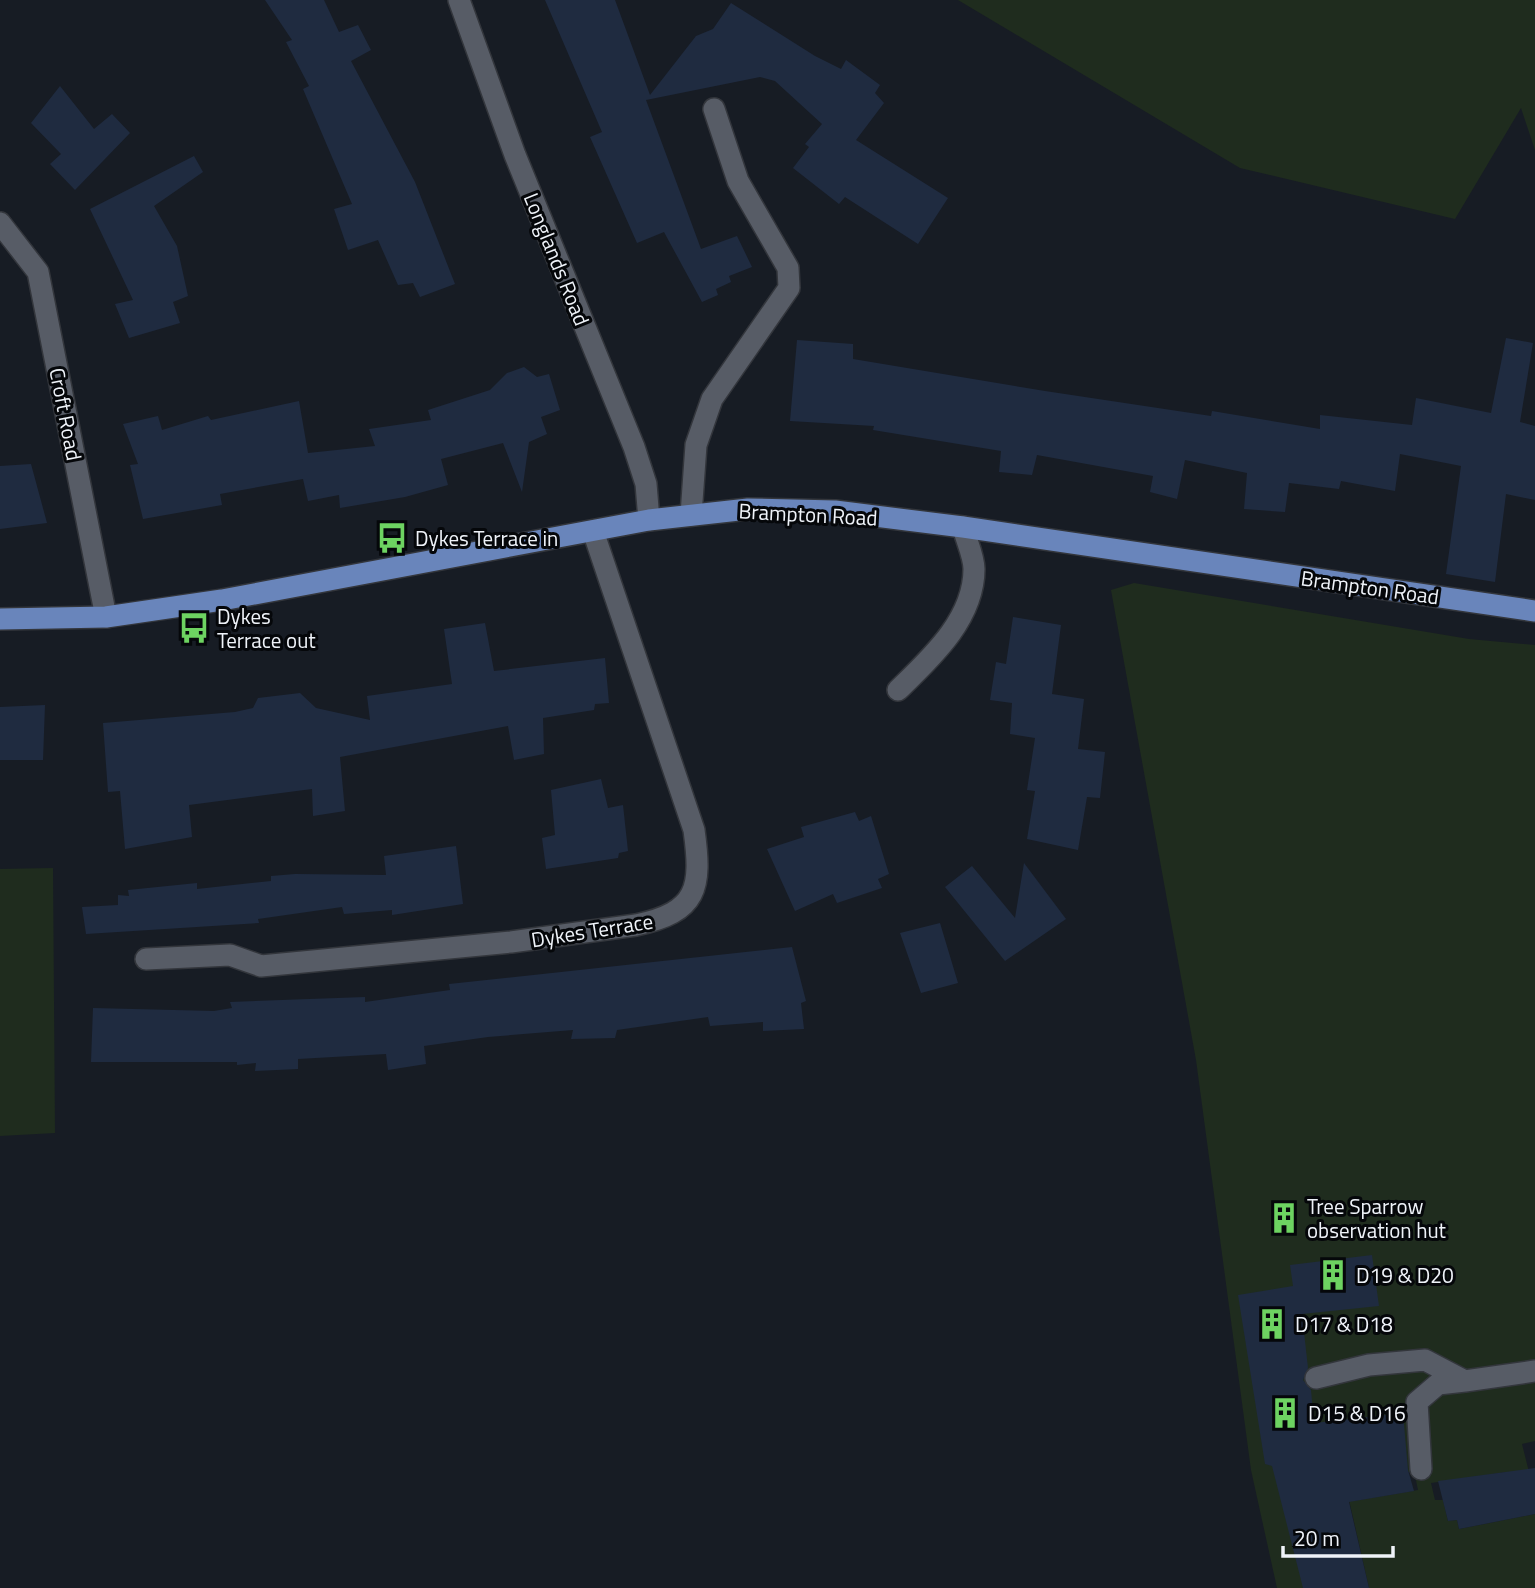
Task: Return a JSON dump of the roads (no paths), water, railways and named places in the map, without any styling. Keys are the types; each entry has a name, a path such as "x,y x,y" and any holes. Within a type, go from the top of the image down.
{"main road":[{"name":"Brampton Road","path":"0,619 106,617 222,600 649,520 748,509 835,511 963,527 1535,611"}],"street":[{"name":"Longlands Road","path":"459,0 514,155 634,447 646,484 649,520"},
{"path":"691,515 696,445 712,399 789,288 788,268 747,199 715,109"},
{"name":"Croft Road","path":"0,223 38,272 106,617"},
{"path":"898,690 950,633 969,600 974,568 963,527"},
{"name":"Dykes Terrace","path":"146,959 230,955 261,966 432,950 636,925 666,919 681,907 694,890 699,867 694,830 593,531"},
{"path":"1316,1378 1369,1365 1425,1360 1465,1381"},
{"path":"1421,1469 1417,1402 1438,1384 1535,1371"}],"place":[{"name":"Dykes Terrace in","path":"392,538"},
{"name":"Dykes Terrace out","path":"194,628"},
{"name":"Tree Sparrow observation hut","path":"1284,1218"},
{"name":"D19 & D20","path":"1333,1275"},
{"name":"D17 & D18","path":"1272,1324"},
{"name":"D15 & D16","path":"1285,1413"}]}
